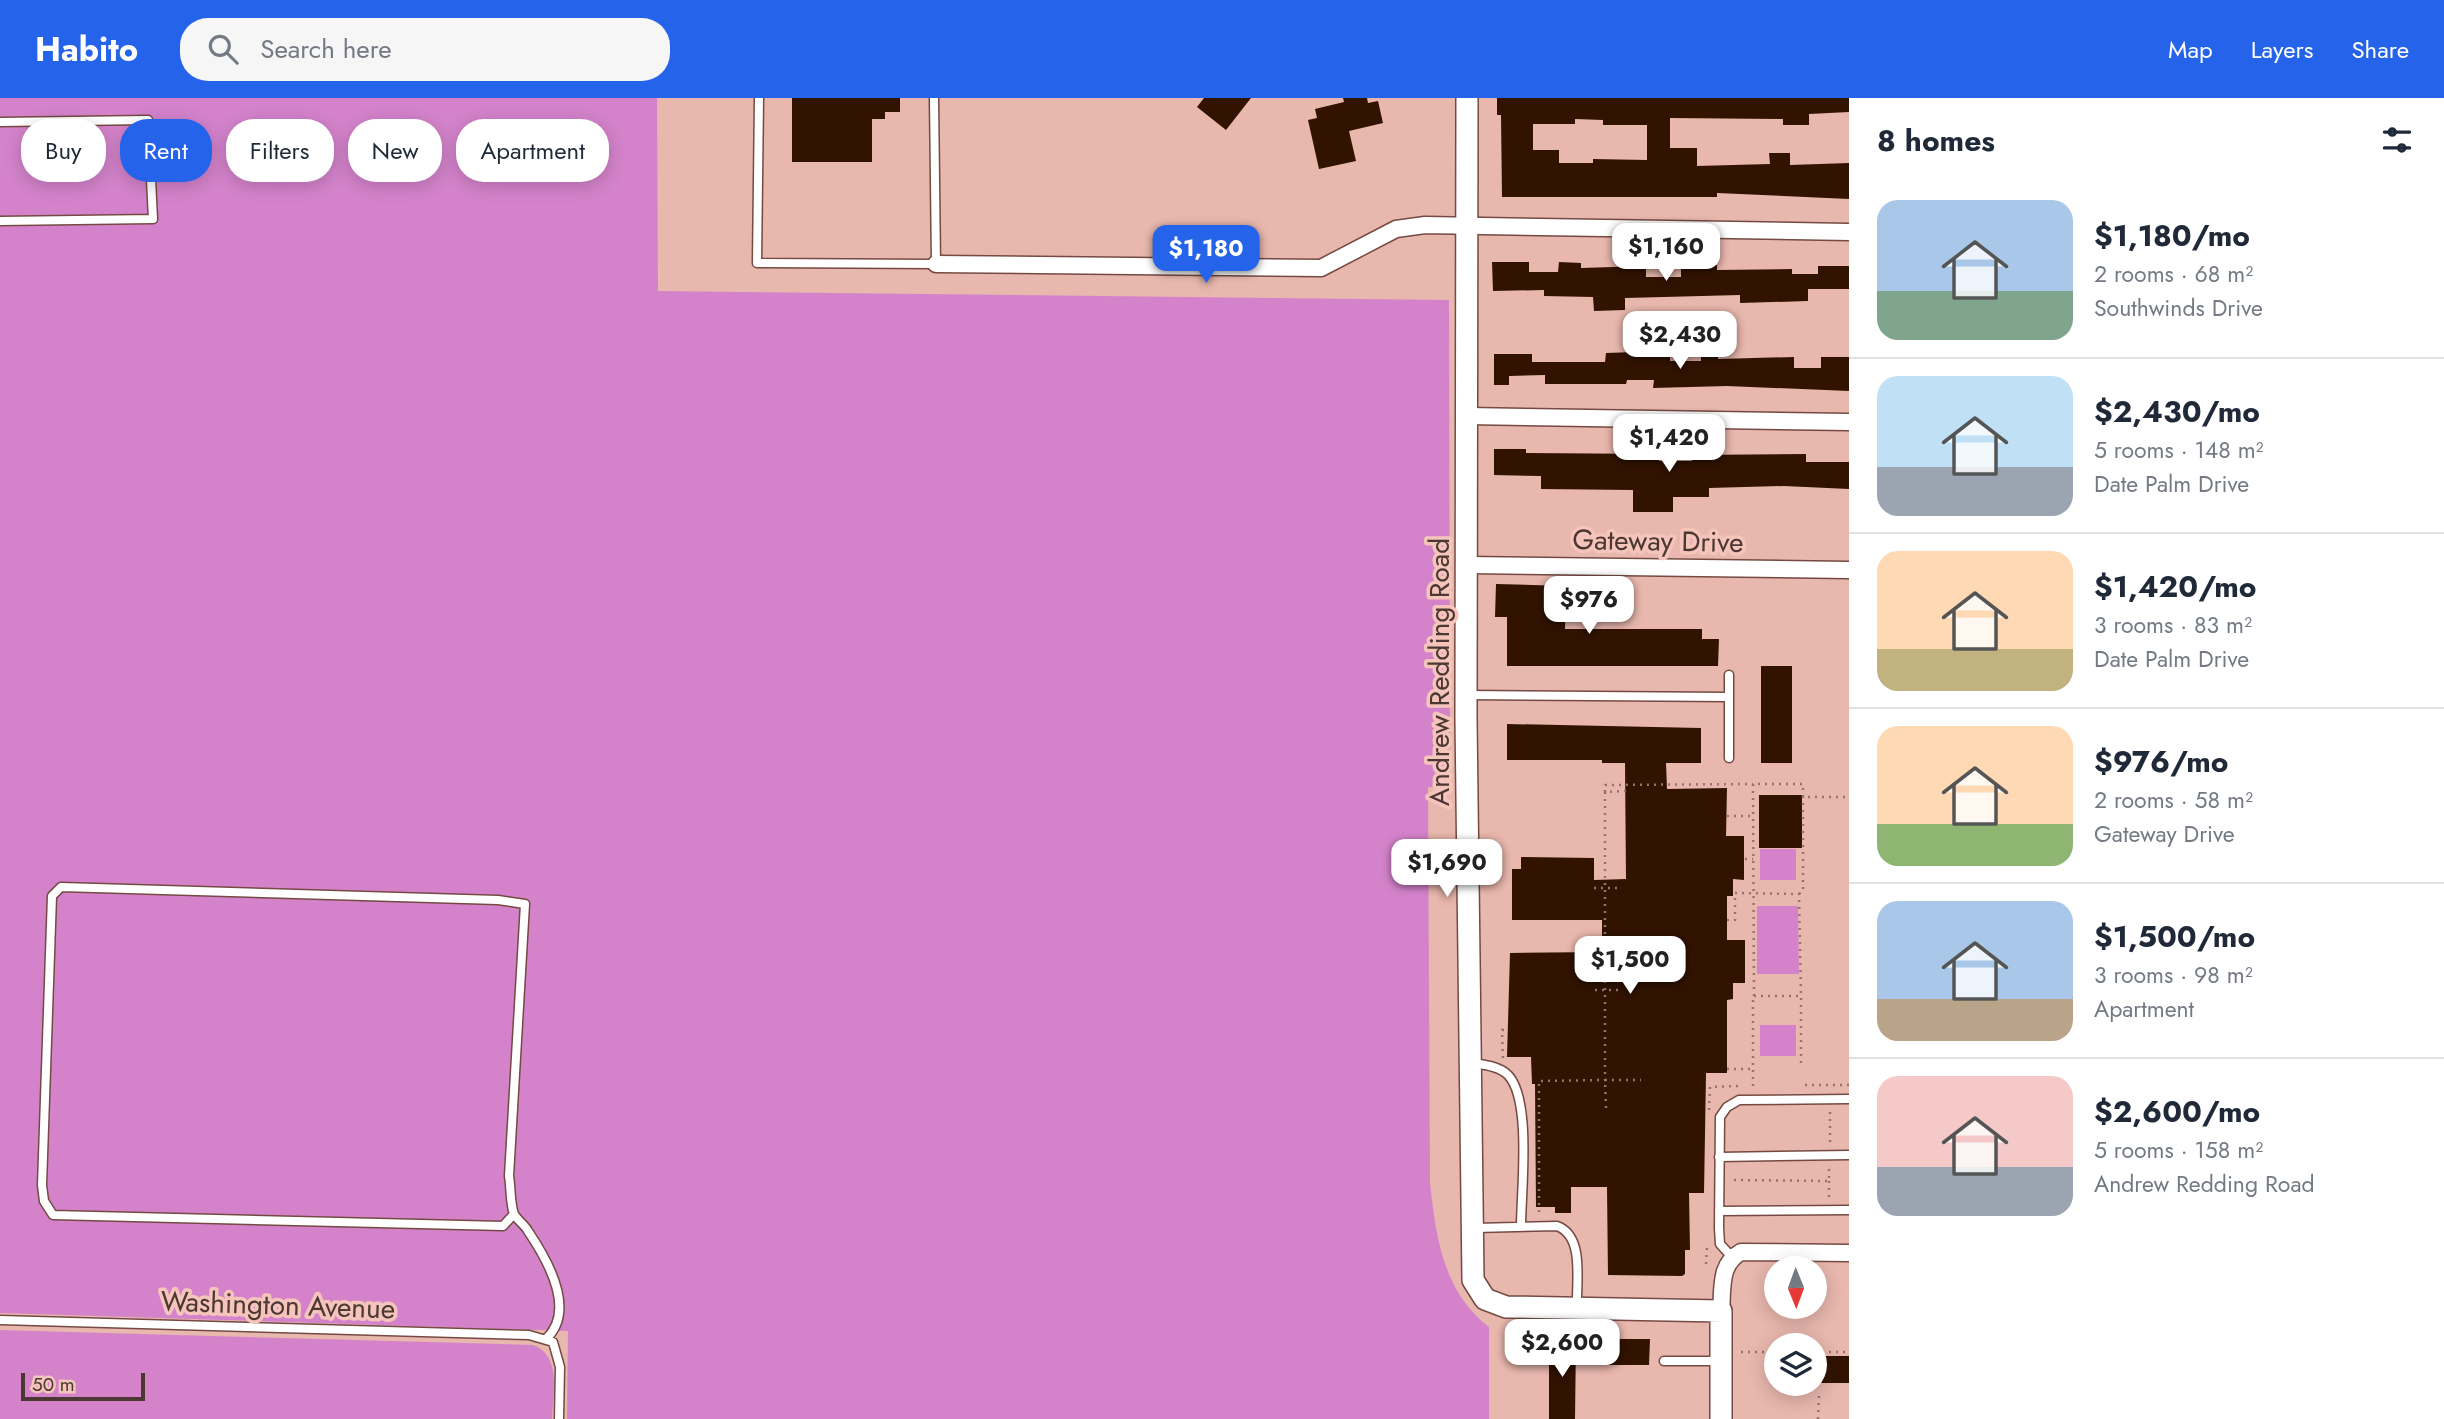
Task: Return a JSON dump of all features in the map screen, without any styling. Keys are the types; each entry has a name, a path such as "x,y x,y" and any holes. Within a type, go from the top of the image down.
{"street":[{"name":"Andrew Redding Road","path":"1467,98 1466,695 1473,1280 1485,1299 1506,1307 1721,1311"},
{"path":"936,264 1321,268 1396,229 1467,226 1849,232"},
{"path":"1467,416 1849,422"},
{"name":"Gateway Drive","path":"1467,565 1849,570"},
{"path":"1721,1419 1730,1357 1721,1311 1724,1269 1732,1257 1741,1252 1849,1253"}],"lane":[{"path":"759,98 757,263 936,264 934,98"},
{"path":"0,122 148,120 153,219 0,221"},
{"path":"1729,675 1729,758"},
{"path":"1466,695 1729,697"},
{"path":"514,1214 503,1227 53,1215 44,1201 42,1185 52,895 61,887 498,900 525,904 509,1176 514,1214 541,1252 557,1286 559,1317 550,1340 560,1367 559,1419"},
{"path":"1470,1063 1491,1066 1503,1072 1516,1087 1521,1104 1521,1226"},
{"path":"1732,1257 1720,1244 1720,1117 1727,1107 1740,1100 1849,1099"},
{"path":"1719,1157 1849,1155"},
{"path":"1719,1211 1849,1210"},
{"path":"1472,1228 1557,1226 1573,1237 1577,1308"},
{"name":"Washington Avenue","path":"0,1320 529,1335 550,1340"},
{"path":"1664,1361 1730,1357"}],"path":[{"path":"1753,784 1753,1086"},
{"path":"1606,1108 1605,785 1803,784 1803,891 1799,894 1801,1066"},
{"path":"1605,792 1626,791"},
{"path":"1803,797 1849,797"},
{"path":"1727,816 1753,816"},
{"path":"1745,859 1754,859"},
{"path":"1594,888 1618,888"},
{"path":"1727,920 1735,920 1734,893 1799,894"},
{"path":"1595,990 1618,990"},
{"path":"1754,996 1801,996"},
{"path":"1503,1072 1502,1030 1505,1030"},
{"path":"1727,1069 1753,1069"},
{"path":"1539,1212 1539,1080 1641,1080"},
{"path":"1829,1085 1849,1085"},
{"path":"1830,1111 1830,1144"},
{"path":"1829,1164 1829,1210"},
{"path":"1734,1180 1829,1181"},
{"path":"1827,1352 1849,1352"},
{"path":"1730,1357 1764,1353"},
{"path":"1818,1419 1819,1396"}],"shaded area":[{"path":"0,98 657,98 658,291 1449,300 1450,788 1428,787 1430,1183 1439,1243 1452,1280 1461,1297 1489,1327 1489,1419 567,1419 568,1331 0,1313"},
{"path":"1760,849 1796,849 1796,880 1760,880"},
{"path":"1757,906 1798,906 1799,974 1757,974"},
{"path":"1760,1025 1796,1025 1796,1056 1760,1056"},
{"path":"0,1330 533,1345 542,1350 552,1366 552,1419 0,1419"}],"building":[{"path":"792,98 900,98 900,112 885,112 885,119 872,119 872,162 792,162"},
{"path":"1204,98 1251,98 1226,130 1197,107"},
{"path":"1343,98 1367,98 1368,103 1378,101 1383,123 1349,131 1356,161 1319,169 1308,120 1317,118 1315,109 1344,102"},
{"path":"1497,98 1849,98 1849,112 1809,114 1809,125 1783,125 1783,119 1670,118 1670,148 1697,148 1697,166 1770,164 1769,153 1790,153 1790,165 1849,163 1849,199 1717,193 1717,197 1502,197 1501,115 1497,115","holes":["1575,119 1603,120 1603,125 1647,125 1647,160 1593,159 1593,163 1559,163 1559,150 1533,150 1533,124 1575,124"]},
{"path":"1492,262 1529,262 1529,272 1558,272 1559,262 1581,263 1581,268 1646,266 1646,277 1681,277 1681,266 1717,265 1717,270 1792,269 1792,274 1818,274 1818,266 1849,266 1849,289 1808,289 1808,301 1740,303 1740,295 1625,298 1625,310 1594,311 1593,297 1544,296 1544,290 1493,291"},
{"path":"1670,352 1670,361 1701,361 1701,353 1718,353 1718,359 1794,357 1794,368 1821,368 1821,357 1849,357 1849,391 1727,386 1653,388 1654,380 1627,380 1626,384 1545,384 1545,375 1509,376 1509,385 1494,385 1494,354 1532,354 1532,362 1605,362 1606,353"},
{"path":"1494,449 1526,449 1526,453 1659,454 1659,461 1692,461 1691,455 1806,454 1806,462 1849,462 1849,489 1784,486 1709,488 1709,497 1673,497 1673,512 1633,512 1633,490 1541,489 1541,476 1494,475"},
{"path":"1496,584 1566,586 1565,629 1702,629 1702,639 1719,639 1718,666 1507,666 1507,617 1495,617"},
{"path":"1761,666 1792,666 1792,763 1761,763"},
{"path":"1507,724 1701,728 1701,763 1666,763 1667,789 1727,788 1726,836 1744,836 1744,880 1733,879 1733,896 1727,896 1727,940 1745,940 1745,983 1733,983 1733,999 1727,1000 1727,1073 1706,1073 1704,1193 1689,1193 1690,1250 1685,1250 1685,1274 1682,1276 1608,1275 1607,1187 1571,1187 1571,1213 1555,1213 1555,1207 1536,1207 1535,1084 1532,1084 1531,1057 1507,1057 1510,953 1602,952 1602,920 1512,920 1512,869 1521,869 1521,857 1594,858 1594,880 1626,879 1625,763 1602,763 1602,760 1507,760"},
{"path":"1759,795 1802,795 1802,848 1759,848"},
{"path":"1549,1339 1576,1339 1575,1419 1549,1419"},
{"path":"1604,1339 1650,1339 1649,1365 1604,1365"},
{"path":"1827,1356 1849,1356 1849,1383 1827,1383"}]}
